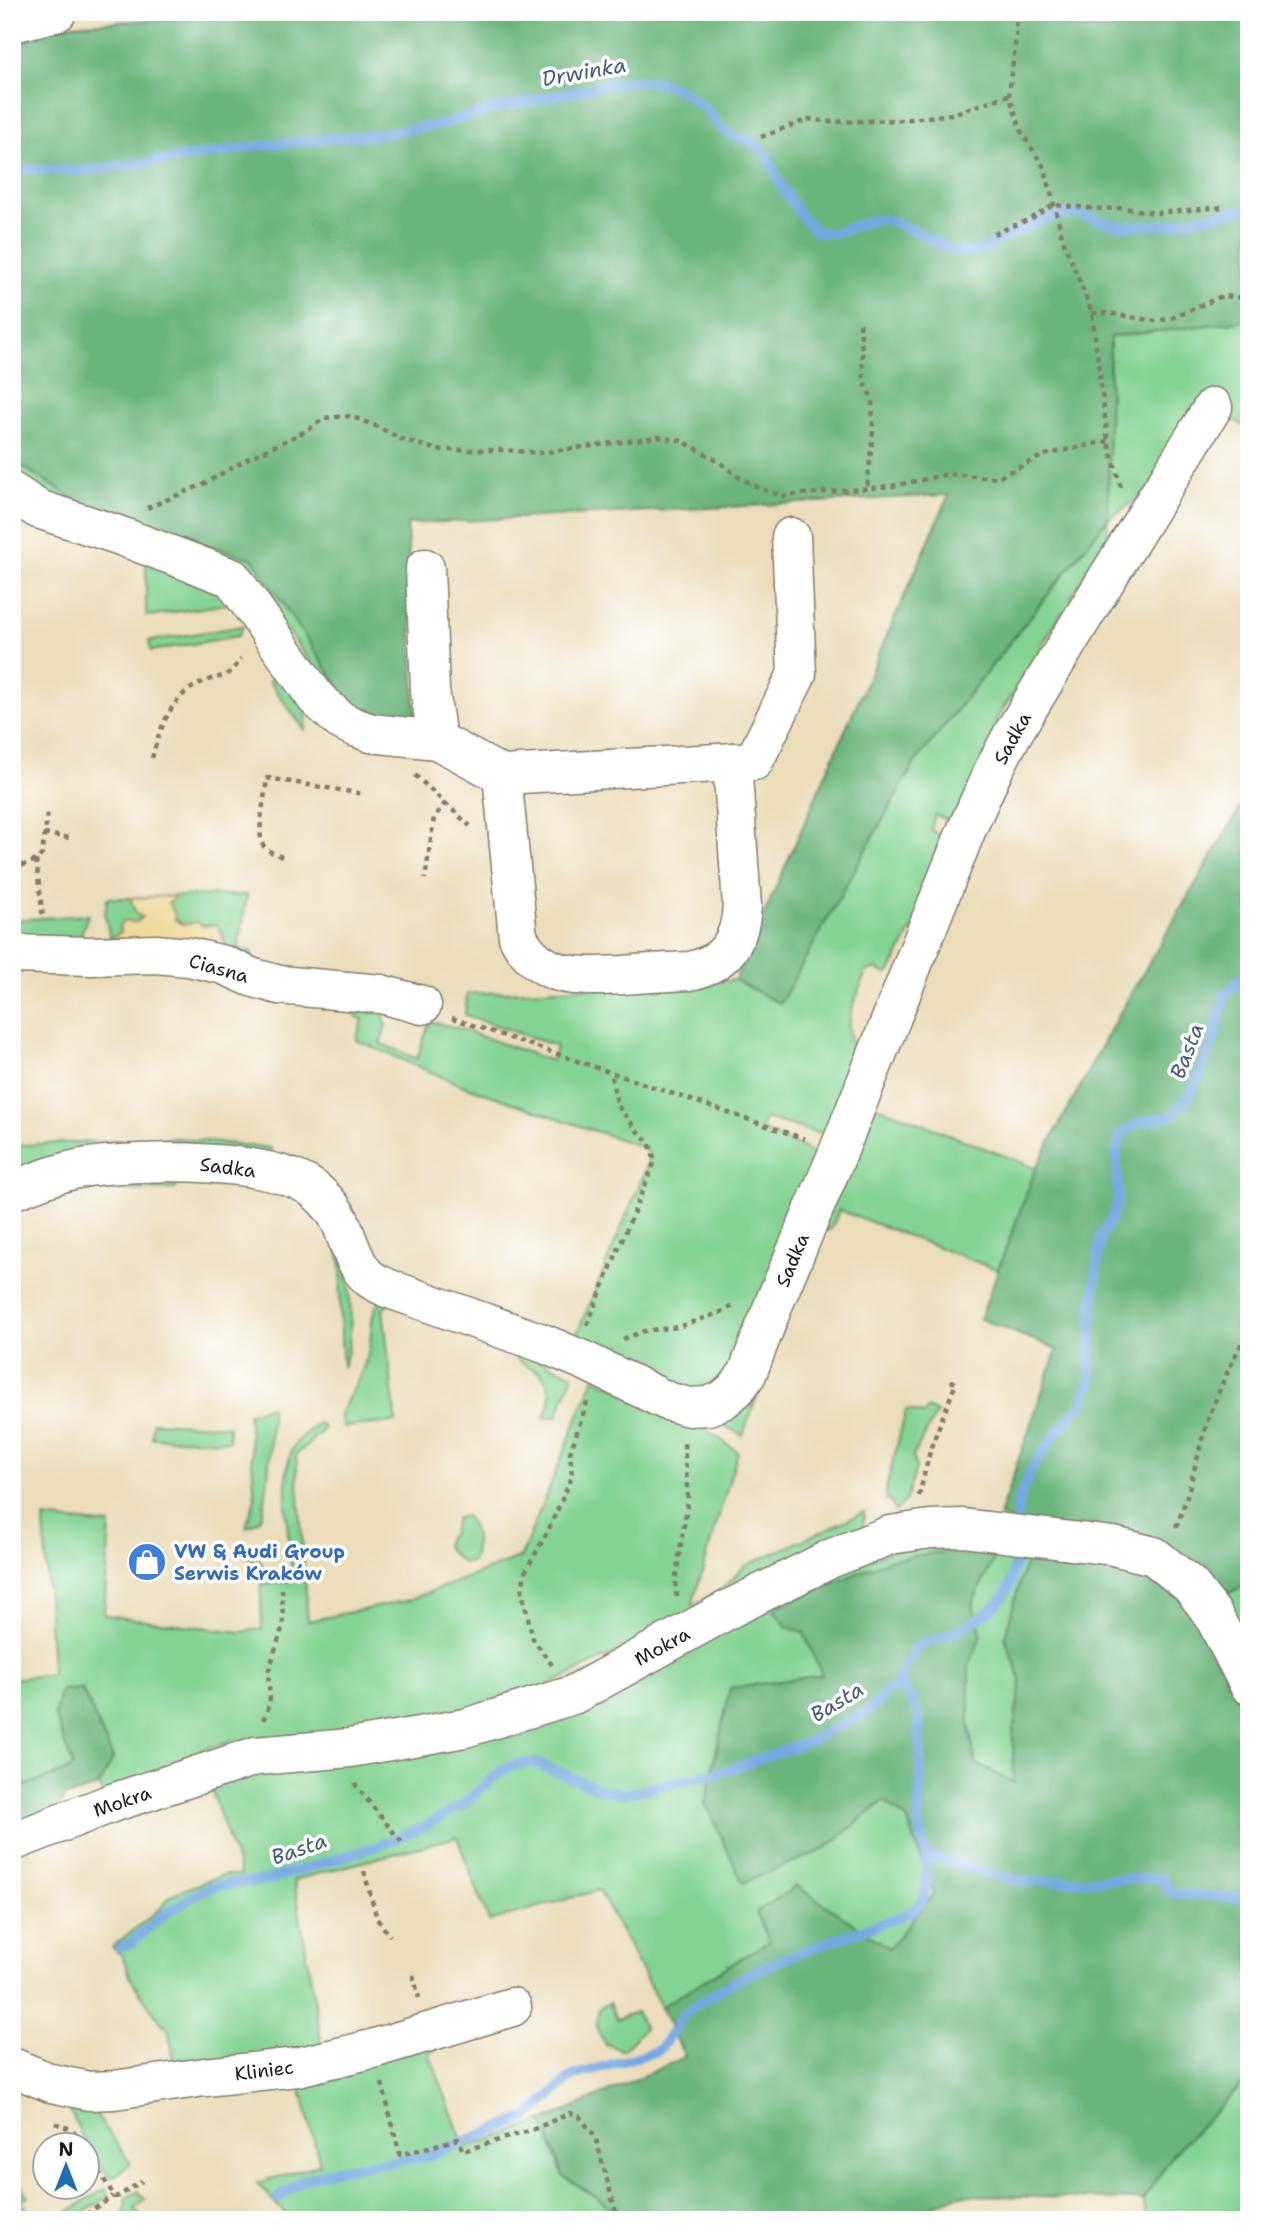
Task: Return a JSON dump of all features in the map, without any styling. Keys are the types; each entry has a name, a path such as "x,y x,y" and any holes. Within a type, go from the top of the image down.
{"street":[{"path":"12,23 57,12"},
{"name":"Sadka","path":"12,1191 47,1177 87,1168 156,1162 234,1166 293,1178 314,1189 327,1202 338,1218 367,1277 387,1288 586,1362 667,1401 689,1407 708,1406 723,1400 747,1374 966,831 993,771 1026,712 1213,407"},
{"path":"12,492 38,509 118,535 232,578 316,698 340,720 370,733 437,740 502,775 754,761 797,674 791,537"},
{"path":"425,568 430,690 437,740"},
{"path":"502,775 517,937 533,958 556,972 609,976 703,968 713,964 733,944 742,906 732,762"},
{"name":"Ciasna","path":"12,954 155,954 189,957 224,965 279,985 381,994 422,1005"},
{"name":"Mokra","path":"12,1842 112,1803 256,1756 350,1748 465,1728 573,1695 689,1631 832,1558 877,1539 930,1529 963,1528 1113,1546 1154,1556 1191,1585 1212,1613 1249,1685"},
{"name":"Kliniec","path":"12,2067 51,2083 89,2091 114,2090 297,2067 372,2049 512,2007"}],"path":[{"path":"1015,12 1017,29 1009,95 1022,133 1045,169 1063,240 1092,313 1108,441 1135,533"},
{"path":"761,137 809,119 830,122 903,120 952,114 1009,95"},
{"path":"994,234 1030,219 1053,205 1123,208 1156,213 1224,206"},
{"path":"1092,313 1154,321 1170,319 1222,296 1249,298"},
{"path":"860,323 864,382 872,399 873,431 867,488"},
{"path":"118,535 136,514 204,484 247,459 304,432 325,418 350,416 401,439 438,450 539,453 658,437 682,441 721,463 737,476 761,489 783,496 893,486 949,474 997,478 1044,455 1108,441"},
{"path":"152,758 168,712 201,682 223,678 241,659"},
{"path":"407,767 475,831"},
{"path":"282,857 263,844 260,834 267,778 364,794"},
{"path":"425,879 434,818 445,803"},
{"path":"12,869 42,855 48,809"},
{"path":"44,834 70,838"},
{"path":"36,860 43,918"},
{"path":"422,1005 479,1028 839,1150"},
{"path":"573,1695 533,1639 522,1592 525,1572 547,1533 572,1477 570,1453 586,1362 656,1161 649,1142 618,1106 611,1081 613,1073"},
{"path":"586,1362 602,1348 644,1331 678,1327 719,1314 739,1303 759,1299 775,1301"},
{"path":"1154,1556 1175,1529 1185,1506 1207,1424 1229,1368 1249,1329"},
{"path":"918,1501 931,1447 956,1383 946,1380"},
{"path":"667,1401 677,1413 685,1450 688,1500 675,1582 678,1609 689,1631"},
{"path":"262,1720 267,1713 270,1698 268,1673 283,1625 282,1588"},
{"path":"350,1748 356,1786 404,1845"},
{"path":"364,1871 377,1920 390,1936"},
{"path":"372,2049 400,2155 458,2139 463,2151 532,2130 570,2113 579,2116 595,2136 618,2220"},
{"path":"51,2122 73,2130"},
{"path":"102,2178 113,2196"},
{"path":"78,2220 142,2180"}],"green space":[{"path":"294,12 1047,12 1055,25 1106,30 1188,12 1249,12 1249,320 1110,337 1108,518 914,764 780,1004 735,980 949,495 407,524 416,724 351,705 253,559 84,505 12,460 12,47 62,25"},
{"path":"1249,320 1249,429 1226,415 1136,500 1108,519 1110,337"},
{"path":"12,460 84,505 253,559 351,705 416,724 416,728 339,703 250,578 12,478"},
{"path":"1108,519 1107,538 1071,598 1081,605 1074,615 1062,612 996,721 999,739 958,824 935,815 931,830 943,838 929,873 922,910 890,972 886,974 876,969 866,971 851,1012 849,1027 854,1074 831,1130 817,1133 765,1118 761,1130 806,1149 819,1160 747,1353 698,1397 573,1343 649,1162 645,1148 461,1085 356,1040 363,1020 356,1016 353,1007 340,1003 323,1008 324,998 383,1010 386,1026 380,1043 417,1059 429,1023 432,1022 552,1061 556,1046 465,1015 467,994 735,980 780,1003 914,764"},
{"path":"146,561 242,602 146,616"},
{"path":"243,626 238,636 151,651 149,641"},
{"path":"285,665 304,695 307,710 305,730 269,681"},
{"path":"1249,793 1249,1584 1219,1597 999,1516 1057,1349 980,1319 1036,1168 1119,1014"},
{"path":"247,895 238,950 253,952 251,958 227,948 221,930 212,924 182,924 174,918 175,914 167,902 173,900 173,896"},
{"path":"107,898 130,898 136,913 142,917 137,922 122,922 121,932 110,939 105,915"},
{"path":"88,915 79,939 12,943 12,920"},
{"path":"876,1106 1036,1168 998,1270 839,1210 832,1228 815,1236 743,1435 738,1433 710,1417"},
{"path":"176,1138 271,1148 272,1156 12,1177 12,1152 19,1145"},
{"path":"142,1173 205,1173 252,1177 293,1188 314,1202 336,1237 348,1277 350,1326 343,1368 339,1257 329,1228 317,1211 302,1199 290,1193 259,1186 181,1181 175,1189 66,1191 45,1198 45,1190 73,1180"},
{"path":"380,1301 392,1302 383,1309 396,1422 343,1427 340,1414 365,1362 373,1316"},
{"path":"446,1318 573,1375 557,1417 544,1417 550,1403 550,1393 540,1372 520,1362 510,1352"},
{"path":"594,1378 694,1421 738,1452 692,1605 721,1590 745,1566 864,1512 863,1534 499,1709 256,1743 219,1745 198,1752 194,1768 103,1795 99,1786 113,1758 82,1689 66,1748 73,1765 66,1771 12,1790 12,1679 52,1674 44,1518 110,1525 104,1615 240,1632 262,1629 260,1573 254,1561 242,1554 261,1561 263,1584 293,1580 286,1514 288,1463 296,1442 318,1423 322,1424 324,1429 296,1455 308,1621 409,1600 521,1557"},
{"path":"271,1406 266,1497 260,1518 246,1527 255,1498 248,1413"},
{"path":"928,1408 937,1413 913,1456 916,1468 906,1500 895,1512 890,1500 887,1501 886,1489 906,1410 924,1414"},
{"path":"153,1422 229,1426 229,1441 152,1438"},
{"path":"465,1516 474,1531 475,1550 472,1562 463,1563 445,1545 452,1534 456,1518"},
{"path":"938,1541 1126,1564 1160,1579 1184,1600 1146,1580 1108,1570 1027,1556 1005,1637 1022,1681 1013,1733 1014,1784 975,1764 969,1724 969,1665 981,1634 972,1604 995,1554 773,1609 787,1627 804,1633 823,1676 823,1850 884,1801 907,1819 934,1894 889,1949 797,1886 770,1941 661,2007 599,1890 489,1921 457,1837 294,1880 323,2051 176,2069 168,2028 133,1983 122,1956 112,1947 160,1909 172,1894 223,1875 241,1875 208,1780 397,1751 890,1551"},
{"path":"960,1549 996,1554 972,1604 982,1634 969,1665 969,1724 975,1763 1014,1783 1013,1733 1021,1681 1005,1637 1027,1556 1108,1570 1147,1580 1184,1600 1249,1719 1249,2082 1240,2086 1174,2153 1143,2200 959,2195 900,2220 625,2220 598,2198 563,2176 543,2121 685,2057 661,2007 769,1941 756,1912 797,1886 889,1948 934,1894 907,1819 884,1801 823,1850 743,1883 705,1803 730,1688 822,1675 804,1633 787,1627 773,1609 888,1560"},
{"path":"1249,1584 1249,1622 1239,1632 1219,1597"},
{"path":"82,1689 113,1758 99,1786 65,1797 56,1813 12,1829 12,1790 66,1771 73,1765 54,1714 61,1690"},
{"path":"609,2003 616,2019 636,2012 644,2028 622,2050 605,2044 596,2027 599,2008"},
{"path":"452,2040 429,2053 465,2148 543,2121 563,2176 598,2198 625,2220 291,2220 257,2183 320,2164 298,2079"},
{"path":"1249,2082 1249,2220 1148,2220 1143,2200 1174,2153 1241,2086"},
{"path":"65,2100 91,2107 131,2164 113,2177 107,2174 102,2166 102,2130 79,2130"},
{"path":"12,2171 28,2197 22,2201 33,2220 12,2220"},
{"path":"105,2189 109,2196 73,2220 55,2220 87,2200 102,2200 102,2191"},
{"path":"138,2191 145,2200 135,2209 144,2220 123,2220 126,2198"}],"sand":[{"path":"173,896 173,900 168,902 176,921 184,924 197,922 203,926 217,925 227,948 110,939 121,932 119,927 122,922 137,922 142,917 136,913 130,898"}],"waterway":[{"name":"Drwinka","path":"12,169 81,171 256,146 379,134 442,124 497,108 632,81 659,82 679,89 706,109 722,129 738,138 748,139 766,154 798,212 816,232 834,233 872,220 885,219 920,233 951,251 974,252 1036,222 1061,215 1076,214 1120,226 1165,225 1249,208"},
{"name":"Basta","path":"1016,1528 1018,1502 1033,1466 1084,1401 1090,1383 1092,1319 1100,1238 1118,1201 1117,1149 1122,1133 1138,1123 1171,1116 1189,1097 1213,1045 1225,994 1249,970"},
{"name":"Basta","path":"120,1948 131,1943 166,1913 202,1891 220,1885 267,1880 378,1846 426,1826 464,1804 494,1777 511,1766 533,1762 603,1790 625,1794 725,1771 808,1742 870,1710 899,1680 916,1647 974,1622 999,1602 1008,1590 1013,1576 1015,1543"},
{"path":"278,2198 302,2180 337,2169 425,2157 528,2117 572,2076 657,2051 690,2009 743,1977 798,1953 912,1912 922,1902 927,1885 926,1855 918,1821 921,1775 919,1714 899,1680"},
{"path":"926,1855 1027,1882 1162,1878 1170,1893 1249,1899"}],"place":[{"name":"VW & Audi Group Serwis Kraków","path":"147,1562"}]}
